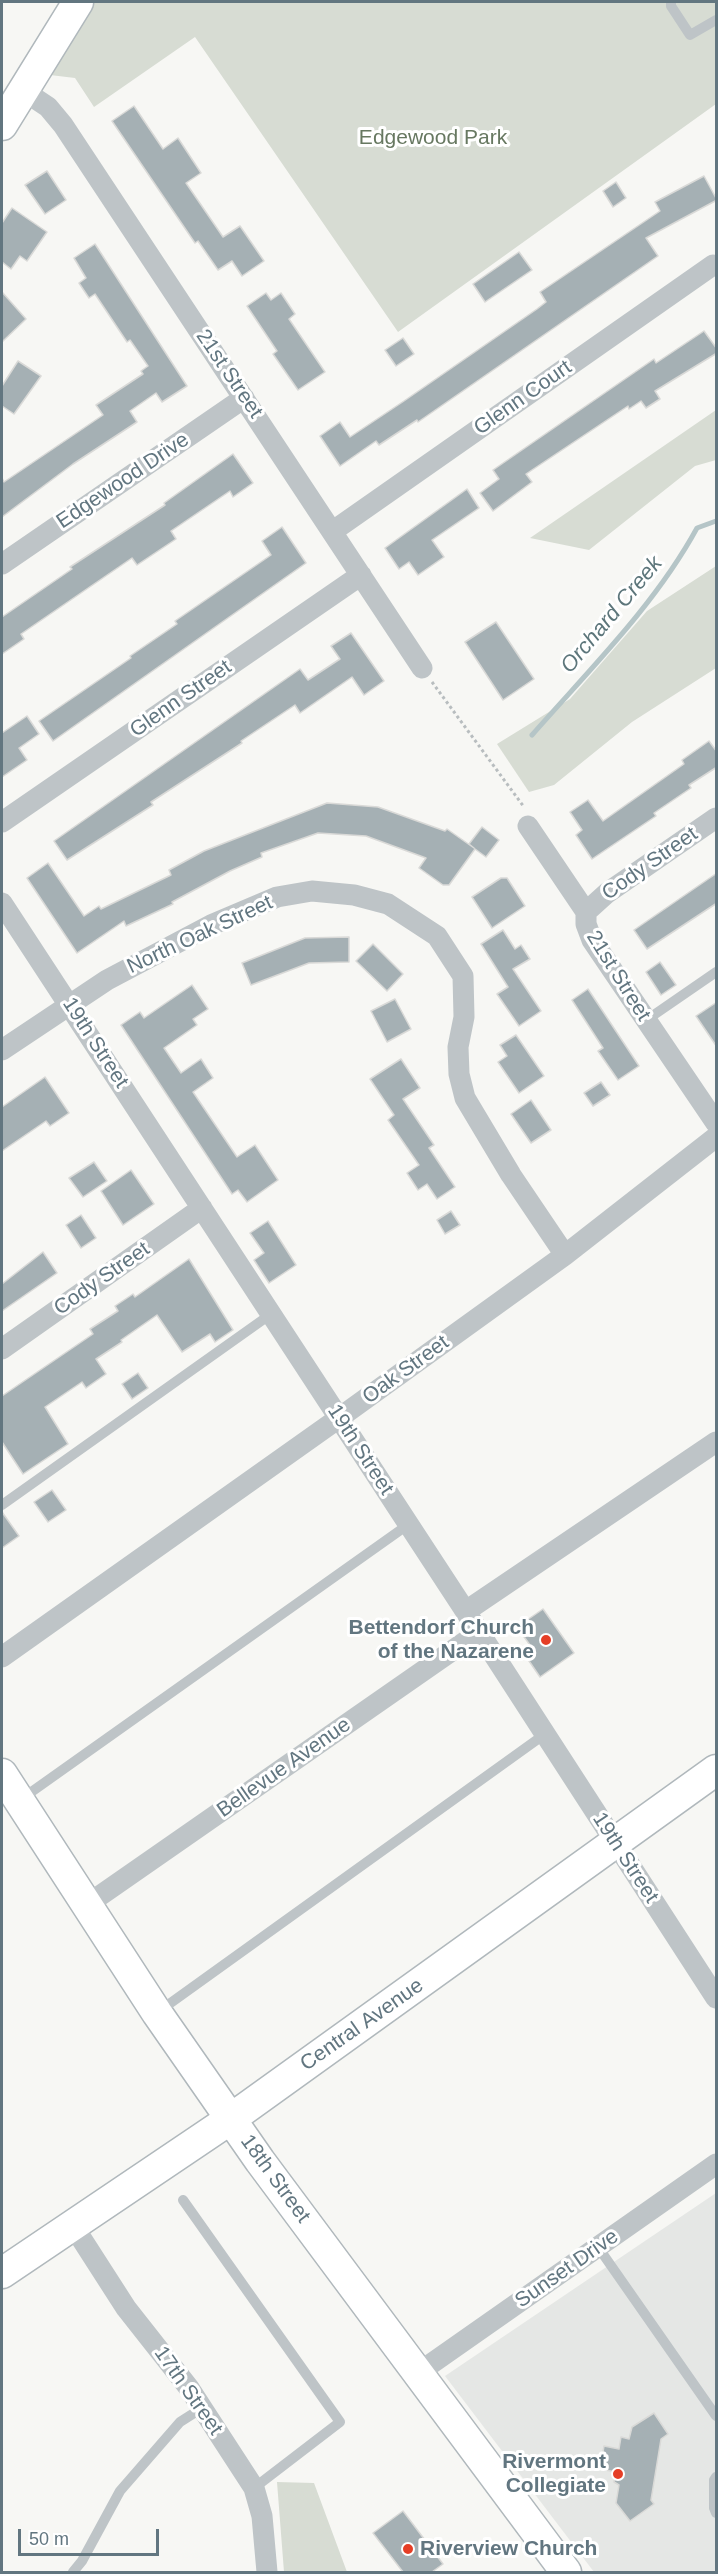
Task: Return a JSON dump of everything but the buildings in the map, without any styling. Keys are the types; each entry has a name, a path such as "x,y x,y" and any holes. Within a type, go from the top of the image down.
{"street":[{"path":"2,126 78,2"},
{"name":"21st Street","path":"24,91 48,107 63,125 422,669"},
{"name":"Glenn Court","path":"333,531 713,266"},
{"name":"Edgewood Drive","path":"2,564 244,398"},
{"name":"Glenn Street","path":"2,822 361,575"},
{"name":"Cody Street","path":"586,912 607,893 717,818"},
{"name":"21st Street","path":"528,826 586,912 586,924 592,940 645,1021 717,1123"},
{"name":"North Oak Street","path":"2,1050 69,1003 107,980 211,925 277,897 312,891 354,895 388,904 437,936 463,976 464,1017 458,1047 459,1074 465,1098 511,1175 565,1255"},
{"name":"19th Street","path":"2,903 717,1998"},
{"name":"Oak Street","path":"2,1657 565,1255 717,1137"},
{"name":"Cody Street","path":"2,1349 202,1208"},
{"path":"466,1611 717,1442"},
{"name":"Bellevue Avenue","path":"88,1904 479,1632"},
{"name":"Central Avenue","path":"2,2273 232,2118 717,1770"},
{"name":"18th Street","path":"2,1774 157,2013 260,2161 566,2572"},
{"name":"Sunset Drive","path":"418,2373 717,2164"},
{"name":"17th Street","path":"72,2224 126,2308 202,2408 254,2488 262,2516 267,2572"}],"lane":[{"path":"671,2 670,6 690,35 717,20"},
{"path":"645,1021 717,972"},
{"path":"2,1505 271,1314"},
{"path":"19,1801 409,1524"},
{"path":"157,2013 545,1734"},
{"path":"183,2200 340,2422 254,2488"},
{"path":"598,2247 717,2416"},
{"path":"73,2572 82,2561 120,2491 180,2422 202,2408"},
{"path":"717,2477 714,2489 714,2508 717,2513"}],"path":[{"path":"422,669 523,805 528,826"}],"shaded area":[{"name":"Rivermont Collegiate","path":"716,2193 716,2572 594,2572 445,2376"}],"green space":[{"name":"Edgewood Park","path":"94,2 716,2 716,104 398,332 195,37 94,107 75,78 50,75"},
{"path":"716,410 716,460 695,466 589,550 530,538"},
{"path":"716,566 716,668 632,722 554,785 529,792 497,744 570,699 647,611"},
{"path":"277,2482 314,2483 347,2572 284,2572"}],"waterway":[{"name":"Orchard Creek","path":"532,735 642,610 662,584 697,528 716,521"}],"place":[{"name":"Bettendorf Church of the Nazarene","path":"546,1640"},
{"name":"Rivermont Collegiate","path":"618,2474"},
{"name":"Riverview Church","path":"408,2549"}]}
